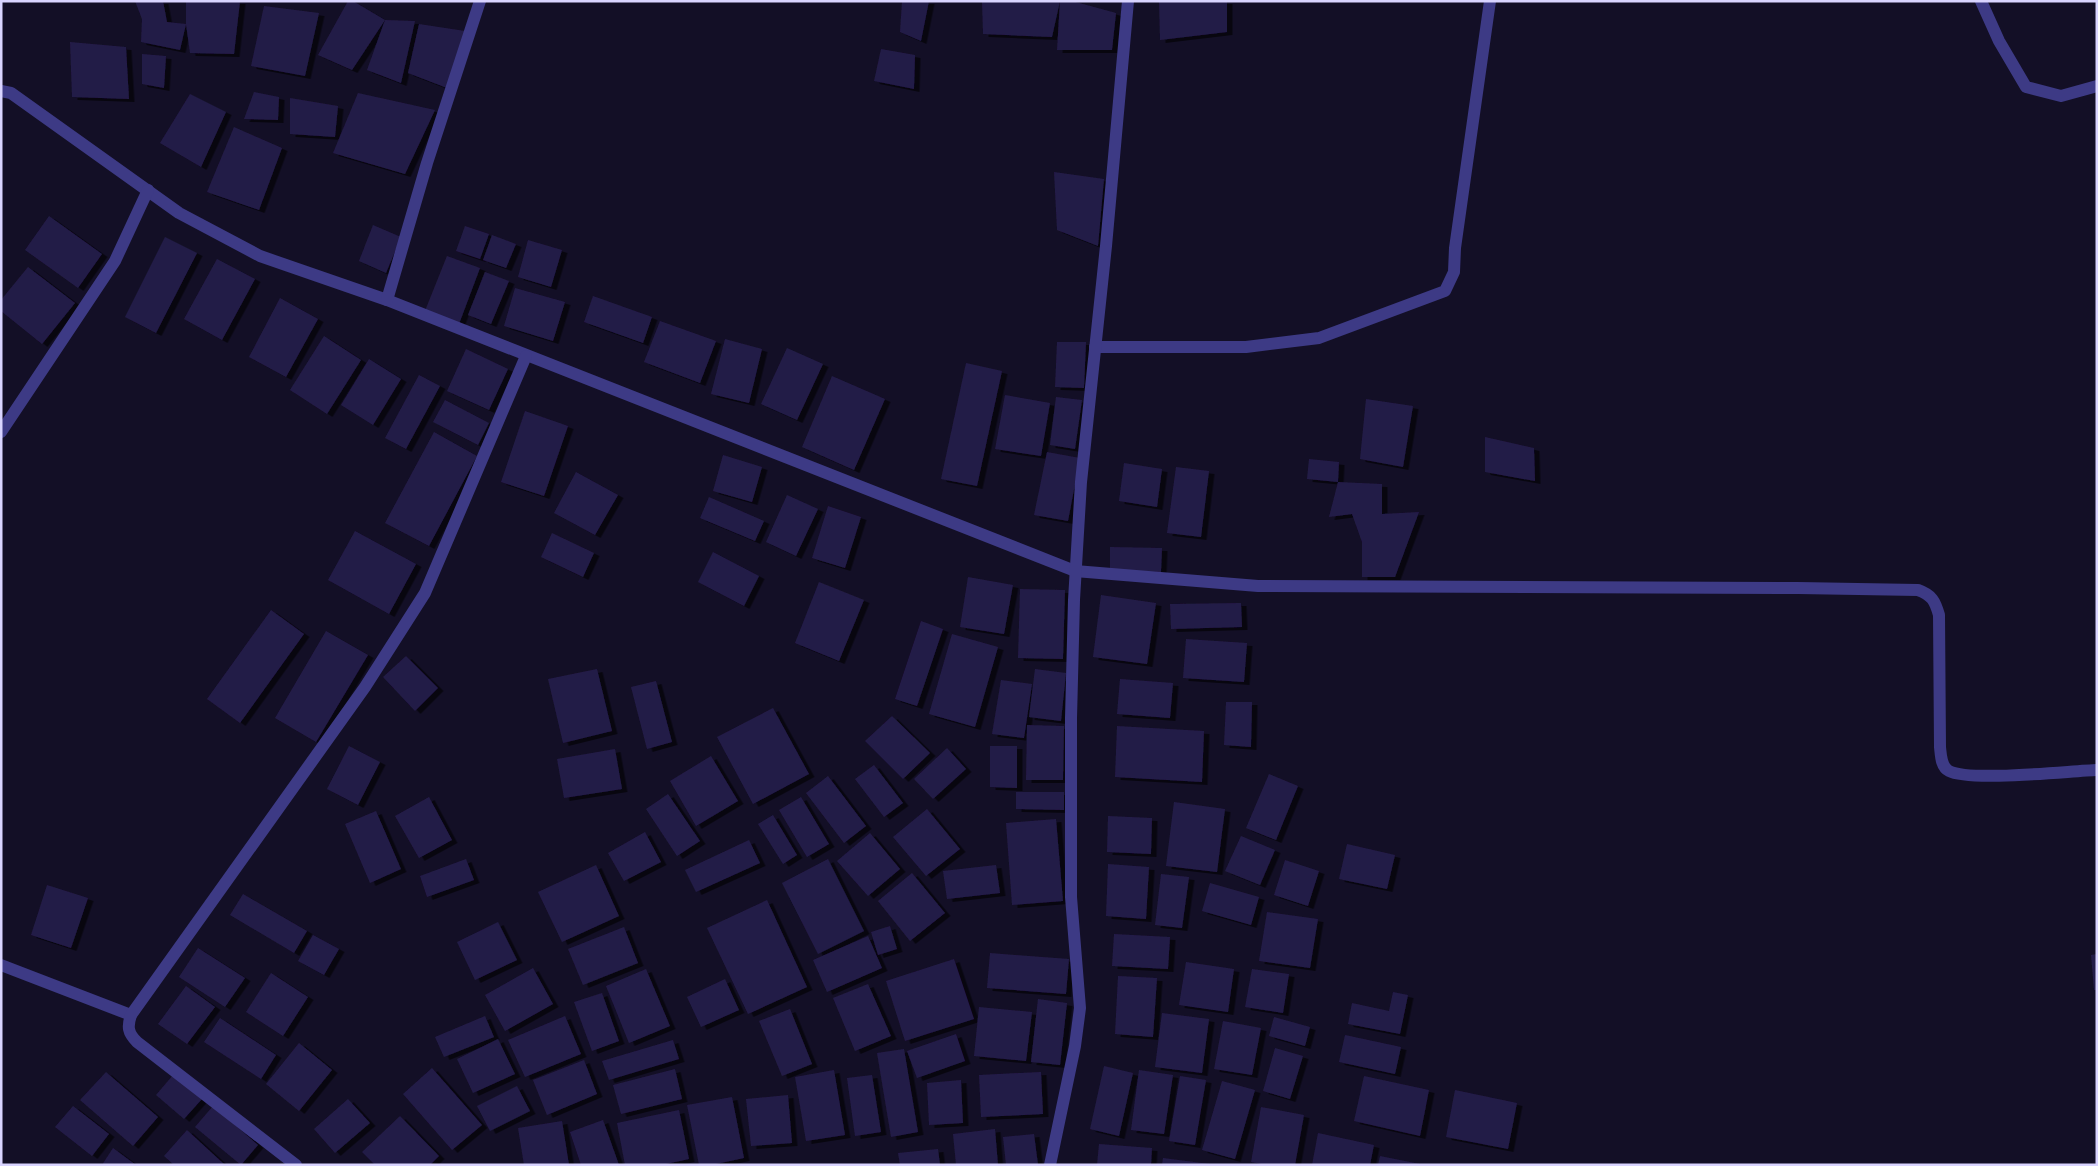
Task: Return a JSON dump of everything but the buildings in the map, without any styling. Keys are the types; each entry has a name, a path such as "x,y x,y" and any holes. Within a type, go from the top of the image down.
{"street":[{"path":"387,300 427,163 480,1"},
{"path":"1050,1165 1075,1046 1080,1008 1071,897 1071,718 1075,571 1081,482 1096,347 1128,1"},
{"path":"1096,347 1246,347 1319,338 1445,291 1454,272 1455,248 1490,1"},
{"path":"1981,1 1999,41 2026,87 2061,96 2097,86"},
{"path":"1,91 11,93 179,213 260,256 387,300 1075,571 1258,586 1918,590 1929,594 1936,601 1938,615 1940,747 1942,763 1947,770 1960,775 2097,770"},
{"path":"1,432 115,261 148,190"},
{"path":"296,1165 137,1042 128,1030 131,1015 365,687 425,593 526,356"},
{"path":"1,965 131,1015"}]}
